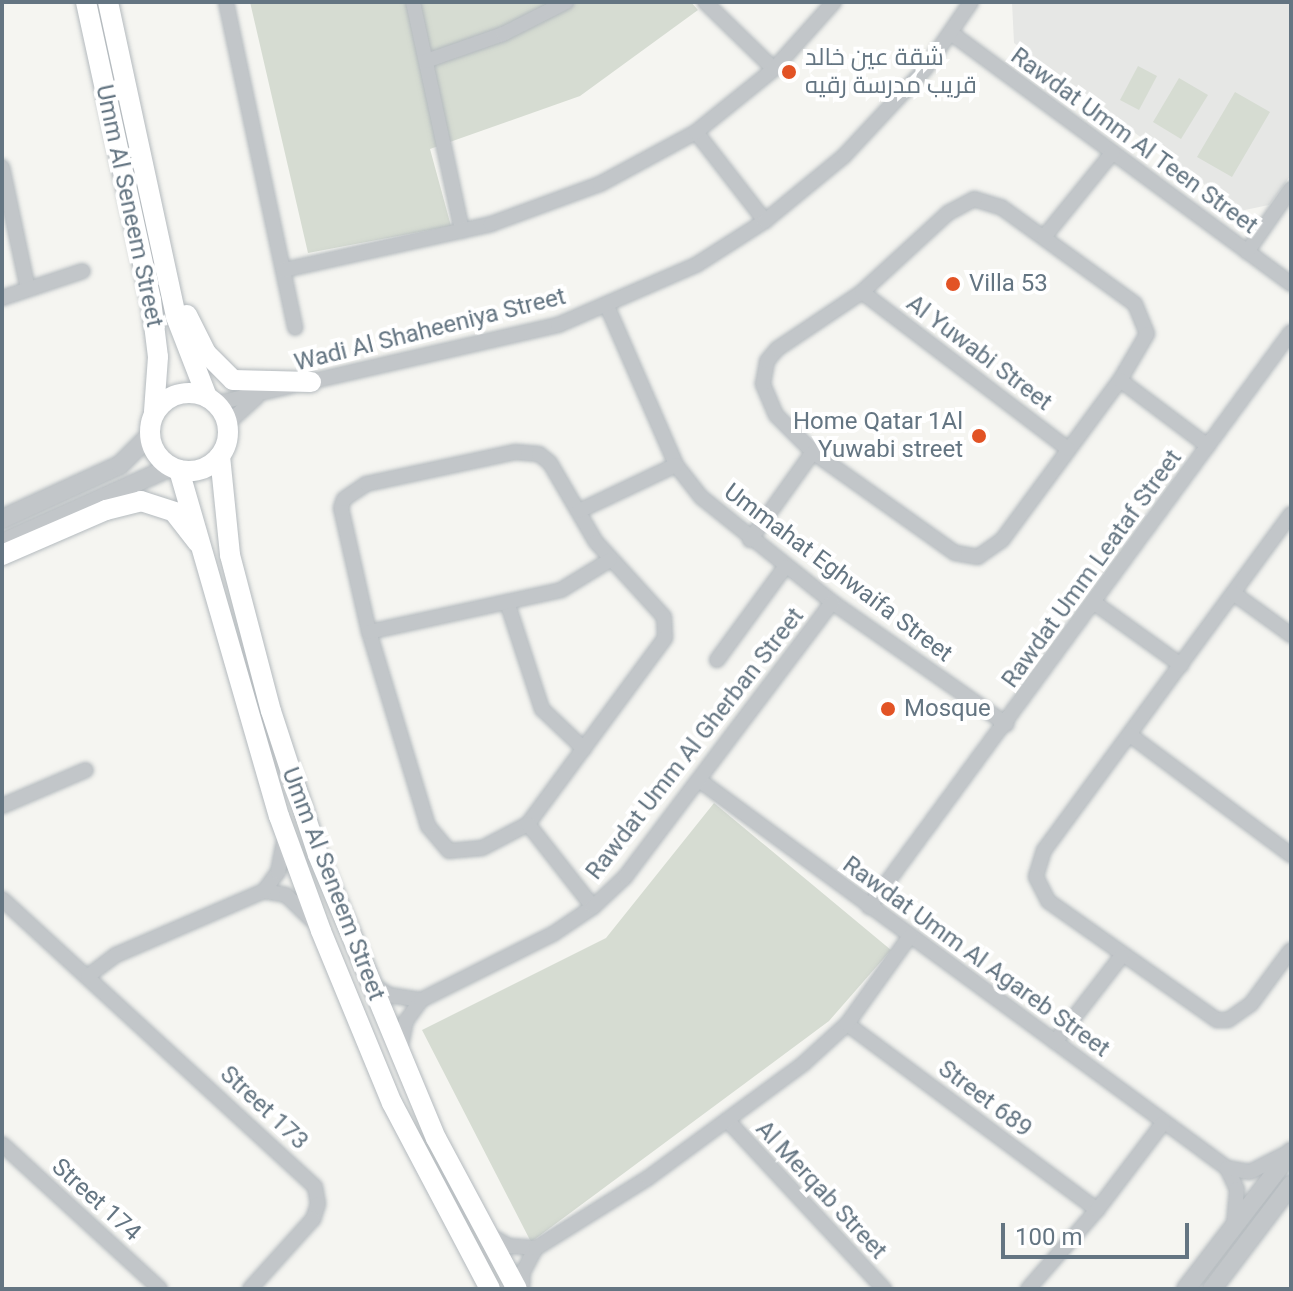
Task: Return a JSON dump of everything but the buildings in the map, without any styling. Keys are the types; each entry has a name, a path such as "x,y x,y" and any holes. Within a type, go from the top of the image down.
{"main road":[{"name":"Umm Al Seneem Street","path":"86,2 151,300 158,357 154,412"},
{"name":"Umm Al Seneem Street","path":"108,2 157,239 184,342 212,400"},
{"path":"157,239 198,339 224,374 243,383 311,382"},
{"path":"172,396 212,400 228,423 220,456 202,469 175,469 156,454 149,436 154,412 172,396"},
{"name":"Umm Al Seneem Street","path":"220,456 230,555 264,686 318,855 365,976 400,1055 485,1232 519,1289"},
{"name":"Umm Al Seneem Street","path":"175,469 213,575 285,835 321,931 392,1103 488,1288"},
{"path":"2,555 106,510 149,502 185,523 213,575"}],"street":[{"path":"226,2 295,328"},
{"path":"413,2 462,231"},
{"path":"426,61 503,34 566,2"},
{"path":"705,2 774,69"},
{"path":"284,270 462,231 564,200 696,132 774,69 834,2"},
{"name":"Wadi Al Shaheeniya Street","path":"212,400 259,395 508,339 607,306 696,265 765,221 843,157 951,33 971,2"},
{"name":"Rawdat Umm Al Teen Street","path":"951,33 1291,284"},
{"path":"696,132 765,221"},
{"path":"1044,237 1113,152"},
{"path":"2,167 28,289"},
{"path":"1247,252 1291,189"},
{"path":"974,199 1001,207 1141,312 1147,334 1120,380 1002,540 978,557 955,553 813,452 776,415 763,372 777,349 862,292 948,213 974,199"},
{"path":"2,298 83,271"},
{"name":"Al Yuwabi Street","path":"862,292 1068,449"},
{"name":"Ummahat Eghwaifa Street","path":"607,306 676,465 701,497 750,540 832,602 1006,724"},
{"name":"Rawdat Umm Leataf Street","path":"869,907 1096,604 1291,332"},
{"path":"1120,380 1208,446"},
{"name":"Wadi Al Shaheeniya Street","path":"228,423 259,395"},
{"path":"2,519 120,465 149,436"},
{"path":"529,452 550,463 579,511 610,560 657,606 667,626 665,638 528,824 466,853 449,851 437,841 369,632 340,519 344,499 353,490 529,452"},
{"path":"750,540 813,452"},
{"path":"579,511 676,465"},
{"path":"2,543 175,469"},
{"path":"1291,514 1044,850 1036,877 1048,901 1205,1017 1228,1020 1251,1004 1291,950"},
{"path":"369,632 573,585 610,560"},
{"path":"717,660 785,567"},
{"path":"1233,593 1291,635"},
{"path":"507,602 542,709 584,749"},
{"name":"Rawdat Umm Al Gherban Street","path":"421,1000 553,934 593,907 625,877 832,602"},
{"path":"1096,604 1181,665"},
{"path":"1130,735 1291,855"},
{"path":"2,806 86,770"},
{"name":"Rawdat Umm Al Agareb Street","path":"699,780 1227,1168"},
{"path":"528,824 593,907"},
{"path":"88,976 116,955 264,891 278,872 285,835"},
{"path":"264,891 293,900 321,931"},
{"name":"Street 173","path":"2,899 315,1187 318,1204 313,1219 250,1289"},
{"path":"519,1289 523,1272 536,1248 648,1178 727,1120 847,1024 910,936"},
{"path":"1055,1042 1121,957"},
{"path":"365,976 389,995 421,1000 406,1021 400,1055"},
{"name":"Street 689","path":"847,1024 1097,1210"},
{"name":"Al Merqab Street","path":"727,1120 884,1289"},
{"path":"1028,1289 1097,1210 1163,1123"},
{"name":"Street 174","path":"2,1144 160,1289"},
{"path":"1230,1234 1239,1200 1227,1168 1262,1169 1291,1151"},
{"path":"1186,1289 1291,1151"},
{"path":"1212,1289 1291,1185"},
{"path":"485,1232 509,1246 536,1248"}],"shaded area":[{"path":"250,2 691,2 698,10 580,96 430,149 451,226 308,253"},
{"path":"1012,2 1291,2 1291,175 1269,205 1240,211 1014,43"},
{"path":"1138,66 1157,76 1139,110 1120,100"},
{"path":"1179,78 1208,95 1181,139 1153,122"},
{"path":"1235,92 1270,112 1232,177 1197,157"},
{"path":"714,803 891,950 829,1021 531,1242 422,1030 606,938"}],"place":[{"name":"شقة عين خالد قريب مدرسة رقيه","path":"789,72"},
{"name":"Villa 53","path":"953,284"},
{"name":"Home Qatar 1Al Yuwabi street","path":"979,436"},
{"name":"Mosque","path":"888,709"}]}
